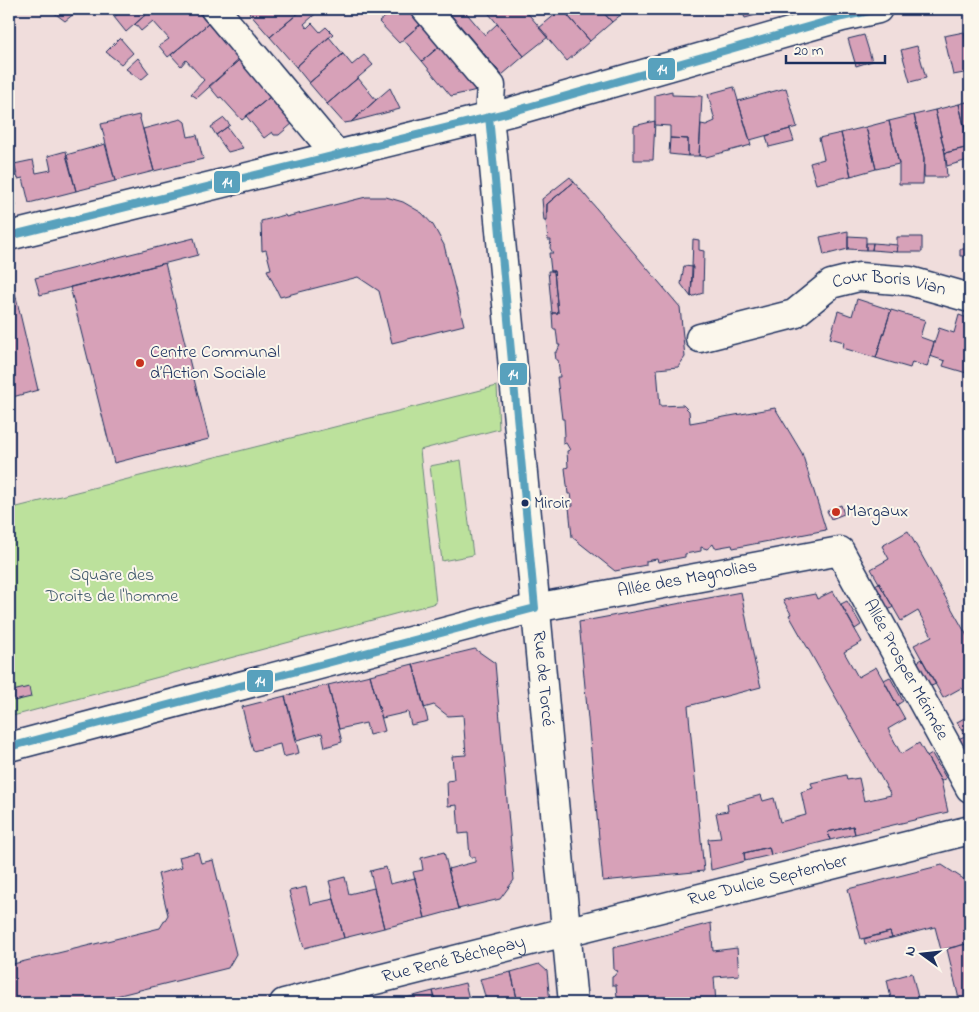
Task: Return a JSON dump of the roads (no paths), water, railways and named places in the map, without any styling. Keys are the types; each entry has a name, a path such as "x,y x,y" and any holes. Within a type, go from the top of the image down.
{"street":[{"path":"215,9 336,154"},
{"name":"Rue de Torcé","path":"426,9 491,86 489,116 573,1003"},
{"path":"9,236 489,116 871,10"},
{"name":"Cour Boris Vian","path":"700,338 794,314 831,284 858,276 910,281 970,298"},
{"name":"Allée des Magnolias","path":"9,747 535,608 840,551"},
{"name":"Allée Prosper Mérimée","path":"840,551 970,788"},
{"name":"Rue Dulcie September","path":"566,932 970,830"},
{"name":"Rue René Béchepay","path":"284,1003 566,932"}],"place":[{"name":"Centre Communal d’Action Sociale","path":"140,363"},
{"name":"Miroir","path":"525,503"},
{"name":"Margaux","path":"836,512"}],"park label":[{"name":"Square des Droits de l'homme","path":"112,586"}]}
